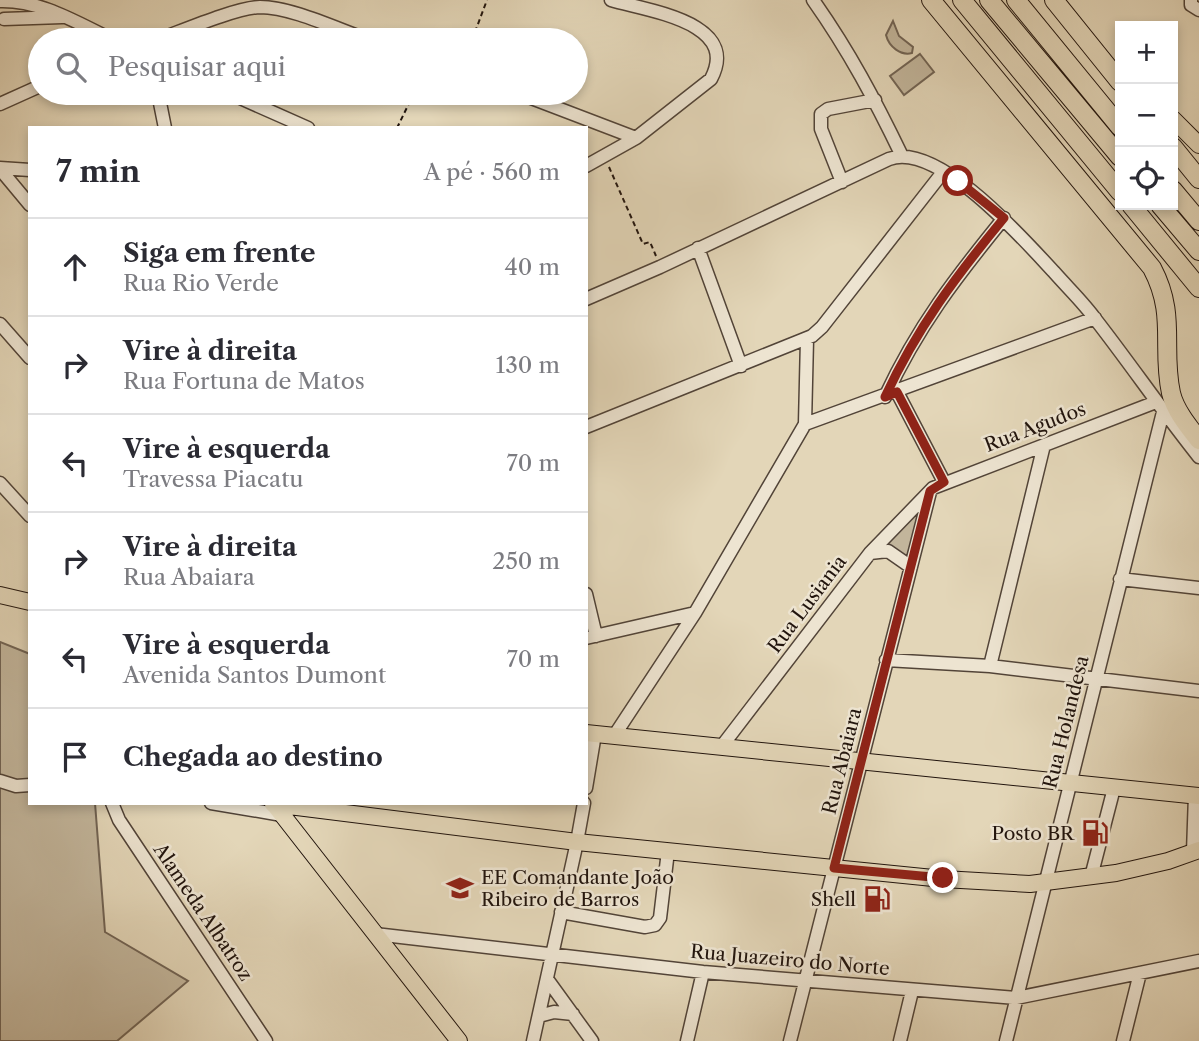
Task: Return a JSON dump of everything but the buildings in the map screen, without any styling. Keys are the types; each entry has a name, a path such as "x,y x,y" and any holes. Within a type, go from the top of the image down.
{"highway":[{"path":"931,0 1152,268 1162,287 1167,315 1171,393 1176,408 1199,440"},
{"path":"962,0 1115,186"},
{"path":"989,0 1115,152"},
{"path":"1016,0 1115,121"},
{"path":"1054,0 1115,76"},
{"path":"1178,153 1199,179"},
{"path":"1178,196 1199,221"},
{"path":"1135,210 1199,288"},
{"path":"1164,210 1199,251"}],"main road":[{"path":"1082,35 1115,62"},
{"path":"1178,124 1199,145"},
{"path":"0,595 28,602"},
{"path":"591,734 1197,795"},
{"path":"276,807 668,852 956,879 1045,883 1091,877 1168,861 1196,851"},
{"path":"276,807 459,1041"}],"street":[{"path":"2,20 10,14 15,0"},
{"path":"0,1 15,0 38,5 88,28"},
{"path":"588,165 605,158 636,138 711,79 718,57 704,30 611,0"},
{"path":"813,0 839,37 875,100 902,156"},
{"path":"1191,0 1191,5 1199,10"},
{"path":"192,28 258,4 334,28"},
{"path":"2,20 66,17"},
{"path":"0,104 28,91"},
{"path":"842,182 821,129 821,114 828,109 875,100"},
{"path":"160,105 165,126"},
{"path":"256,105 303,126"},
{"path":"549,105 636,138"},
{"path":"588,298 889,159 902,156 927,164 958,181 1004,218 1095,318 1199,457"},
{"path":"0,168 28,170"},
{"path":"0,168 28,203"},
{"path":"588,426 807,339 822,327 943,172"},
{"path":"891,394 915,337 937,302 1004,218"},
{"path":"698,248 741,366"},
{"path":"805,424 1095,318"},
{"path":"0,324 28,356"},
{"path":"614,736 695,613 805,424 807,339"},
{"path":"891,394 944,482"},
{"name":"Rua Agudos","path":"930,491 944,482 1044,445 1159,407"},
{"name":"Rua Holandesa","path":"1006,1041 1071,784 1159,407"},
{"path":"990,666 1044,445"},
{"path":"0,483 28,514"},
{"name":"Rua Lusiania","path":"722,747 870,553 930,491"},
{"name":"Rua Abaiara","path":"790,1041 930,491"},
{"path":"870,553 888,551 911,567"},
{"path":"1120,579 1199,588"},
{"path":"588,611 591,637 695,613"},
{"path":"886,660 990,666 1199,691"},
{"path":"588,766 591,734"},
{"path":"0,781 16,786 28,785"},
{"path":"1091,877 1114,788"},
{"path":"1196,851 1197,795"},
{"name":"Alameda Albatroz","path":"113,805 119,820 266,1041"},
{"path":"244,805 276,807"},
{"path":"533,1041 584,805"},
{"path":"561,912 645,927 655,925 660,918 668,852"},
{"name":"Rua Juazeiro do Norte","path":"375,934 703,972 1016,998 1199,961"},
{"path":"687,1041 703,972"},
{"path":"1123,1041 1140,973"},
{"path":"547,979 592,1041"},
{"path":"900,1041 912,991"},
{"path":"539,1016 554,1012 573,1014"}],"path":[{"path":"476,28 487,0"},
{"path":"398,126 408,105"},
{"path":"605,158 643,244 650,242 660,267"}],"shaded area":[{"path":"893,21 899,36 913,47 912,53 900,52 890,43 886,35"},
{"path":"920,54 934,72 904,95 890,76"},
{"path":"922,506 908,564 892,548 878,548"},
{"path":"0,642 28,653 28,805 95,805 105,932 188,981 117,1041 0,1041"}],"place":[{"name":"Posto BR","path":"1095,833"},
{"name":"EE Comandante João Ribeiro de Barros","path":"460,888"},
{"name":"Shell","path":"877,899"}],"route":[{"path":"943,878 834,868 930,491 944,482 897,392 885,397 915,337 937,302 1004,218 958,181"}]}
